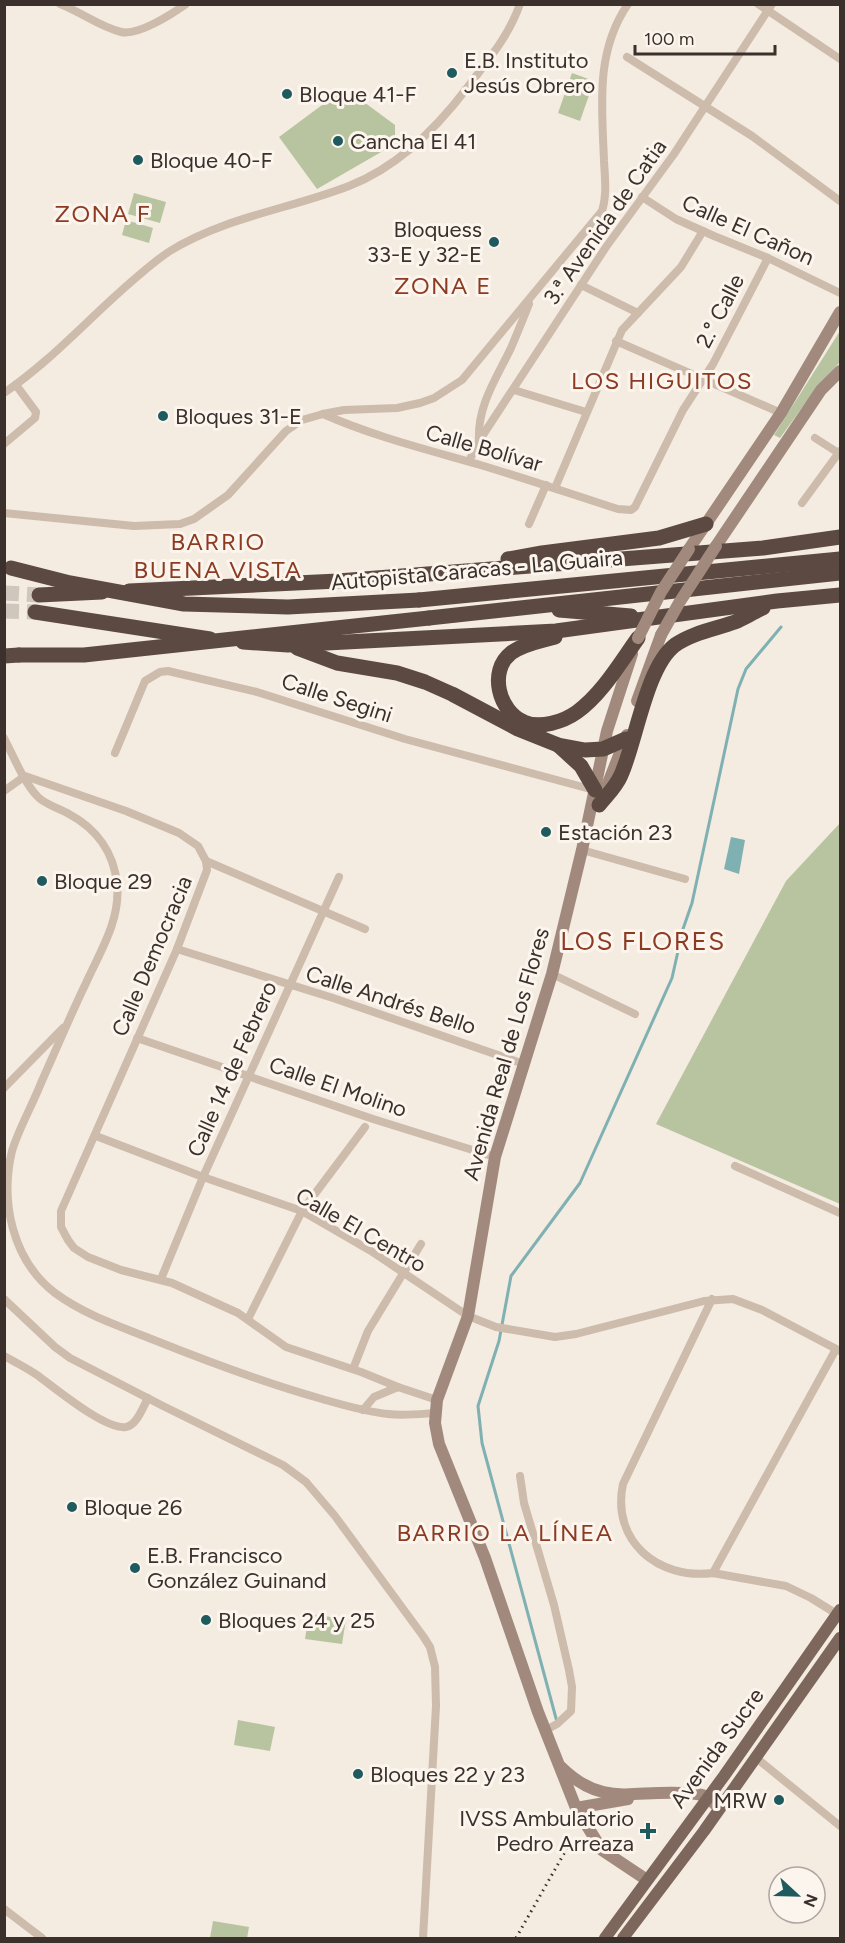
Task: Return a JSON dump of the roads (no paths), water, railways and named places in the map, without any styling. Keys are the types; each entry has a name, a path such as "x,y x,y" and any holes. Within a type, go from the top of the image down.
{"highway":[{"path":"435,573 542,552 658,538 706,524"},
{"name":"Autopista Caracas - La Guaira","path":"39,596 338,581 780,545 840,537"},
{"path":"780,545 840,554"},
{"name":"Autopista Caracas - La Guaira","path":"8,568 70,583 184,604 288,607 419,600 840,559"},
{"name":"Autopista Caracas - La Guaira","path":"12,655 84,655 840,573"},
{"path":"35,612 211,639 288,645 556,631 777,601 840,595"},
{"path":"558,745 581,766 597,797 615,787 622,774 646,698 661,663 670,650 690,637 735,621 777,601"},
{"path":"532,606 657,619"},
{"path":"594,627 523,647 504,661 497,681 499,692 515,717 524,723 542,725 559,721 577,712 605,682 638,638"},
{"path":"288,645 337,663 397,673 425,682 518,729 558,745 585,750 603,748 626,739"}],"main road":[{"name":"Avenida Sucre","path":"605,1938 839,1614"},
{"name":"Avenida Sucre","path":"623,1938 840,1638"}],"street":[{"path":"60,4 124,33 167,16 186,4"},
{"path":"4,393 41,365 111,299 173,249 219,228 349,186 380,170 409,150 441,122 494,55 505,38 520,4"},
{"path":"4,513 134,526 180,524 195,519 228,495 293,426 303,420 323,414 398,408 434,398 462,380 597,219 604,203 601,87 603,68 613,30 628,4"},
{"path":"758,4 770,8 840,59"},
{"name":"3.ª Avenida de Catia","path":"469,462 479,441 581,285 770,8"},
{"path":"627,57 775,152 817,186 840,201"},
{"name":"Calle El Cañon","path":"642,197 676,219 768,258 840,293"},
{"path":"555,488 622,330 681,267 703,231"},
{"name":"2.° Calle","path":"635,507 683,410 713,364 768,258"},
{"path":"581,285 638,314"},
{"path":"479,441 478,427 485,400 512,346 534,292"},
{"name":"Avenida Real de Los Flores","path":"597,797 603,748 622,679 638,638 661,592 781,413 840,312"},
{"path":"616,341 781,413"},
{"name":"Avenida Real de Los Flores","path":"647,1880 602,1850 575,1803 538,1712 485,1558 439,1444 435,1413 437,1400 468,1316 495,1157 552,974 586,830 597,797 626,739 642,685 662,635 679,603 821,390 840,371"},
{"path":"4,444 35,418 36,412 33,406 16,385"},
{"path":"514,390 586,412"},
{"name":"Calle Bolívar","path":"323,414 414,447 546,485 618,509 631,510 635,507"},
{"path":"802,503 840,453 815,438"},
{"path":"529,524 546,485"},
{"name":"Calle Segini","path":"115,753 145,681 160,672 168,672 257,692 597,797"},
{"path":"4,738 30,788 41,800 79,820 96,834 115,866 118,892 114,917 12,1150 8,1175 7,1211 20,1248 46,1286 80,1310 204,1360 291,1390 363,1410 387,1414 435,1413"},
{"path":"4,791 24,776"},
{"name":"Calle Democracia","path":"24,776 136,814 179,833 198,846 206,861 206,879 96,1136 61,1211 60,1220 74,1248 88,1257 121,1270 161,1279"},
{"path":"582,849 685,879"},
{"path":"206,861 365,929"},
{"name":"Calle 14 de Febrero","path":"161,1279 203,1177 251,1076 339,877"},
{"name":"Calle Andrés Bello","path":"177,949 524,1064"},
{"path":"552,974 635,1014"},
{"path":"4,1088 66,1025"},
{"name":"Calle El Molino","path":"137,1038 373,1119 495,1157"},
{"path":"248,1319 302,1211 365,1128"},
{"name":"Calle El Centro","path":"96,1136 203,1177 302,1211 371,1251 468,1316 496,1327 555,1337 576,1334 712,1299"},
{"path":"4,1160 8,1175"},
{"path":"735,1166 840,1213"},
{"path":"353,1369 368,1331 421,1244"},
{"path":"161,1279 248,1319 286,1347 437,1400"},
{"path":"4,1299 70,1358 283,1465 306,1482 342,1525 430,1647 435,1667 436,1706 423,1938"},
{"path":"712,1573 838,1350 750,1305 733,1299 712,1299 627,1474 622,1491 626,1526 634,1545 640,1552 676,1570 701,1574 712,1573 786,1586 839,1614"},
{"path":"4,1356 34,1373 72,1401 110,1424 125,1427 130,1425 138,1417 148,1398"},
{"path":"363,1410 374,1397 398,1387"},
{"path":"520,1476 524,1503 554,1605 572,1687 573,1706 570,1714 546,1730"},
{"path":"755,1757 840,1826"},
{"path":"560,1766 594,1790"},
{"path":"575,1803 584,1789 638,1796"},
{"path":"575,1803 622,1801 638,1796 670,1792 700,1794 719,1808"},
{"path":"4,1909 42,1938"}],"water":[{"path":"731,837 745,840 739,874 724,869"}],"waterway":[{"path":"557,1722 482,1443 478,1406 499,1341 511,1276 580,1183 672,978 683,929 692,903 738,689 746,669 781,627"}],"tunnel":[{"path":"4,593 39,595"},
{"path":"4,611 35,612"}],"railway":[{"path":"516,1938 570,1843"}],"place":[{"name":"E.B. Instituto Jesús Obrero","path":"452,73"},
{"name":"Bloque 41-F","path":"287,94"},
{"name":"Cancha El 41","path":"338,141"},
{"name":"Bloque 40-F","path":"138,160"},
{"name":"Bloquess 33-E y 32-E","path":"494,242"},
{"name":"Bloques 31-E","path":"163,416"},
{"name":"Estación 23","path":"546,832"},
{"name":"Bloque 29","path":"42,881"},
{"name":"Bloque 26","path":"72,1507"},
{"name":"E.B. Francisco González Guinand","path":"135,1568"},
{"name":"Bloques 24 y 25","path":"206,1620"},
{"name":"Bloques 22 y 23","path":"358,1774"},
{"name":"MRW","path":"779,1800"},
{"name":"IVSS Ambulatorio Pedro Arreaza","path":"648,1831"}],"district":[{"name":"ZONA F","path":"103,213"},
{"name":"ZONA E","path":"443,285"},
{"name":"LOS HIGUITOS","path":"662,380"},
{"name":"BARRIO BUENA VISTA","path":"218,555"},
{"name":"LOS FLORES","path":"643,941"},
{"name":"BARRIO LA LÍNEA","path":"505,1532"}]}
